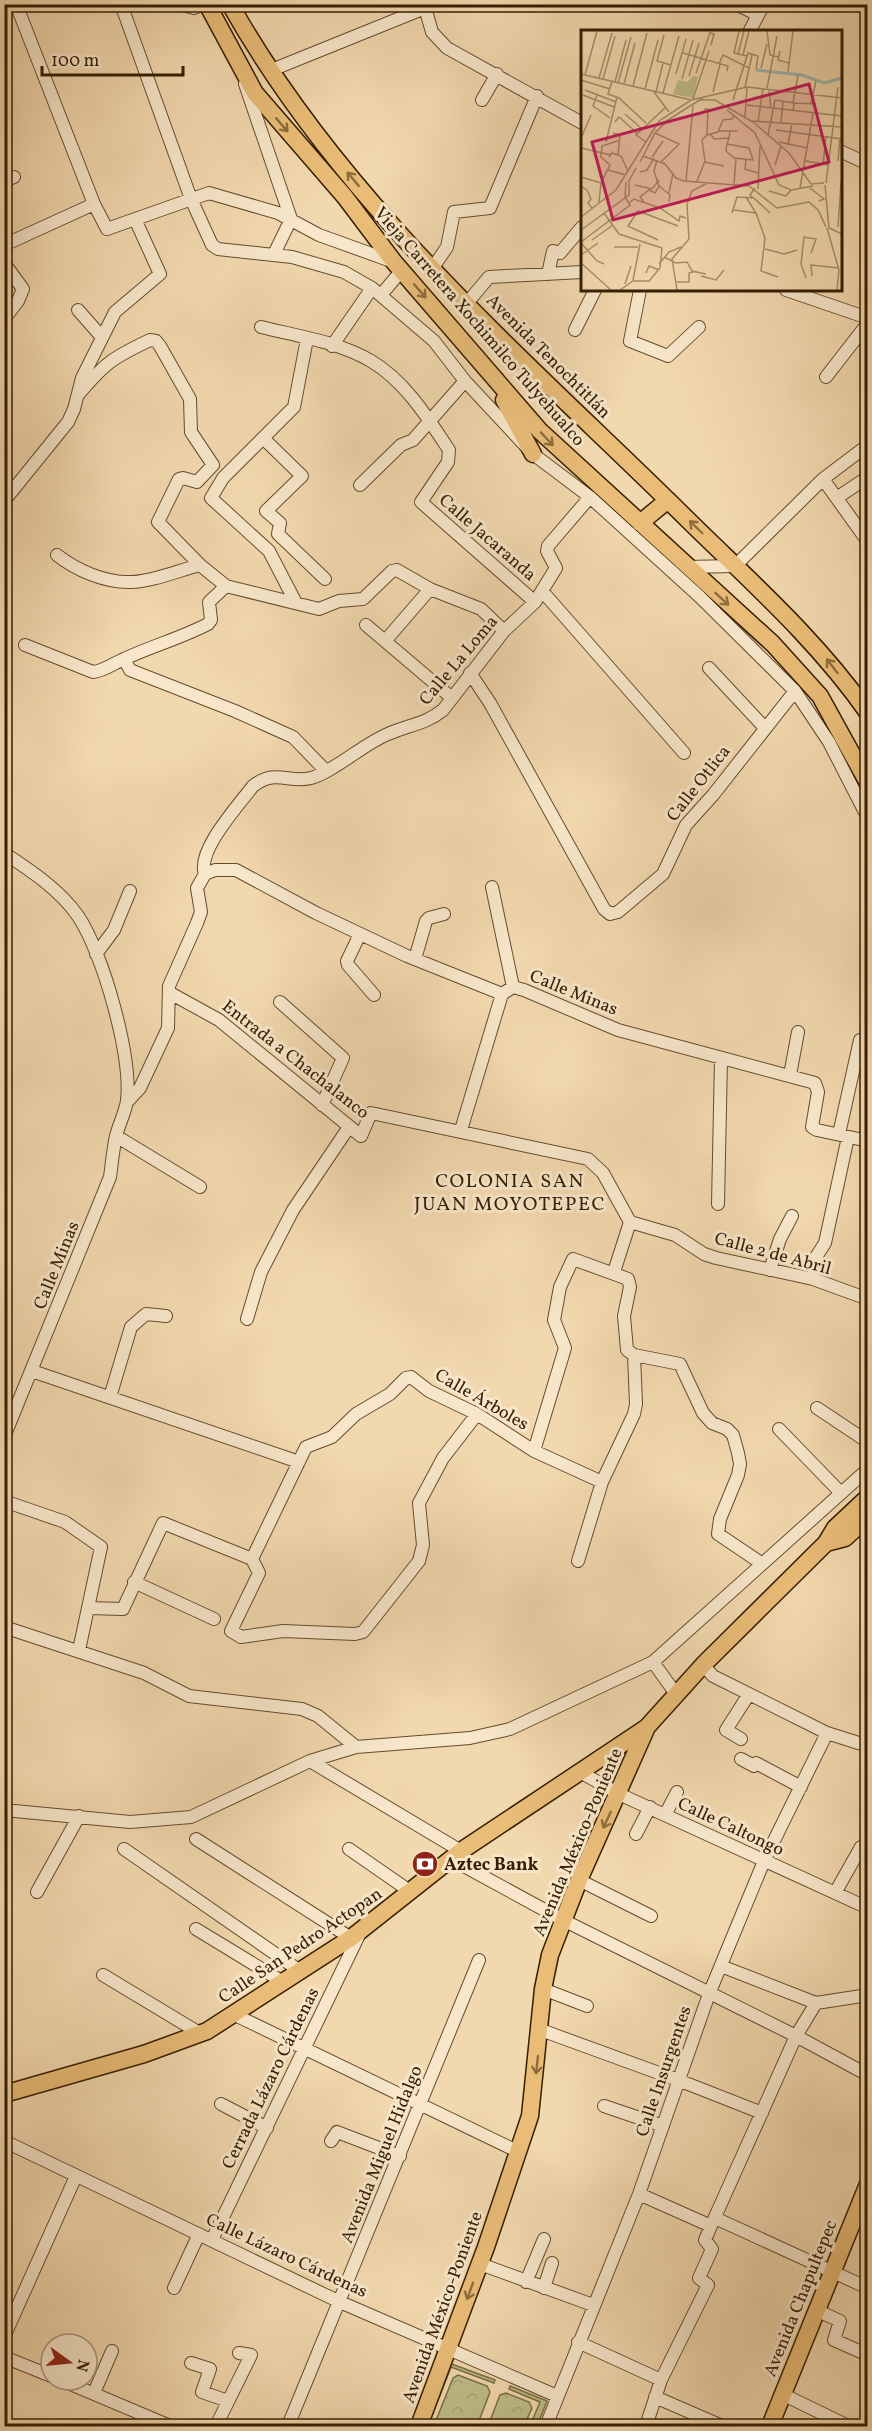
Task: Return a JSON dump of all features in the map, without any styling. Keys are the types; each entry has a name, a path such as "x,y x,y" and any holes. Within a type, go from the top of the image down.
{"main road":[{"name":"Vieja Carretera Xochimilco Tulyehualco","path":"206,4 255,93 345,197 398,266 552,445 773,644 809,683 838,726 867,783"},
{"name":"Avenida Tenochtitlán","path":"230,4 269,71 302,117 432,269 820,651 867,713"},
{"path":"234,55 250,40"},
{"path":"486,368 533,454"},
{"path":"640,523 668,500"},
{"name":"Avenida México-Poniente","path":"419,2427 449,2350 519,2152 534,2096 543,1989 550,1955 579,1880 647,1727 703,1665 826,1543 835,1528 867,1497"},
{"name":"Avenida México-Poniente","path":"826,1543 845,1538 867,1517"},
{"name":"Calle San Pedro Actopan","path":"5,2094 144,2054 201,2034 356,1935 456,1855 582,1773 647,1727"},
{"name":"Avenida Chapultepec","path":"774,2425 782,2394 832,2271 862,2215 867,2184"}],"street":[{"path":"16,4 94,204 107,229 209,193 291,219 319,235 398,266 332,346"},
{"path":"122,4 191,199 215,248 274,254 344,272 376,291 434,341 465,381 533,454 590,497 699,596 795,691 824,733 867,818"},
{"path":"178,4 194,9 206,4"},
{"path":"736,4 761,10 750,30"},
{"path":"269,71 424,6 432,32 447,48 581,122"},
{"path":"234,55 291,219 274,254"},
{"path":"482,100 497,74"},
{"path":"432,269 447,247 454,212 490,208 537,96"},
{"path":"842,152 867,164"},
{"path":"4,245 94,204"},
{"path":"4,501 68,422 82,378 115,312 160,274 135,219"},
{"path":"548,274 553,251 560,253 581,228"},
{"path":"4,263 22,289 18,301 4,319"},
{"path":"467,303 489,277 581,272"},
{"path":"575,330 594,291"},
{"path":"640,291 630,341 668,356 699,327"},
{"path":"793,291 821,295 867,318"},
{"path":"78,310 101,336"},
{"path":"826,377 867,323"},
{"path":"261,327 332,346 371,361 394,378 430,422"},
{"path":"296,603 269,551 211,498 224,478 294,407 307,339"},
{"path":"78,395 105,364 116,356 150,340 156,341 190,399 191,432 224,478"},
{"path":"360,485 401,445 413,440 465,381"},
{"name":"Calle Jacaranda","path":"430,422 449,450 450,457 420,502 535,602"},
{"path":"264,439 302,474 302,478 267,507 266,511 280,523 278,534 325,579"},
{"path":"686,567 735,566 823,479 867,445"},
{"path":"213,465 196,482 179,479 158,517 158,522 200,565 226,586 319,609 339,601 363,599 392,571 396,570 430,589 481,609 504,631"},
{"path":"838,496 867,477"},
{"path":"823,479 838,496 867,542"},
{"name":"Calle La Loma","path":"127,1102 140,1088 165,1038 168,1028 169,986 201,912 197,888 205,874 202,867 207,851 253,786 262,778 273,776 310,778 388,734 431,720 452,698 504,631 543,592 556,568 547,551 548,546 590,497"},
{"path":"57,555 71,566 92,575 130,582 200,565"},
{"path":"25,645 93,672 99,672 124,659 175,640 208,624 211,620 209,602 226,586"},
{"path":"386,640 430,589"},
{"path":"543,592 684,753"},
{"path":"366,625 452,698"},
{"path":"124,659 130,670 235,711 293,737 325,770"},
{"path":"709,668 764,727"},
{"name":"Calle Otlica","path":"471,673 490,703 604,909 610,914 618,912 663,874 686,825 713,795 764,727 795,691"},
{"path":"4,853 42,880 77,914 96,954 116,1012 127,1082 127,1102"},
{"name":"Calle Minas","path":"205,874 215,870 236,870 360,934 415,959 508,991 525,990 618,1030 814,1083 818,1087 812,1127 867,1141"},
{"path":"492,887 508,991 461,1130 588,1159 603,1173 630,1222 614,1272"},
{"path":"96,954 114,930 130,891"},
{"path":"415,959 426,921 429,918 444,915"},
{"path":"360,934 347,961 374,995"},
{"name":"Entrada a Chachalanco","path":"170,993 219,1020 361,1136 370,1113 461,1130"},
{"path":"280,1002 343,1058 322,1105"},
{"path":"790,1075 798,1032"},
{"path":"813,1279 816,1257 825,1243 860,1040"},
{"path":"718,1204 721,1059"},
{"name":"Calle Minas","path":"4,1437 33,1371 110,1177 116,1136 127,1102"},
{"path":"247,1319 261,1272 293,1210 349,1127"},
{"path":"116,1136 200,1187"},
{"path":"770,1270 780,1239 792,1216"},
{"name":"Calle 2 de Abril","path":"630,1222 675,1234 704,1254 716,1258 813,1279 867,1299"},
{"path":"534,1451 565,1348 554,1320 560,1287 573,1259 614,1272 628,1280 630,1287 624,1316 627,1350 634,1355 680,1364 703,1413 712,1423 727,1429 733,1436 740,1464 720,1519 718,1534 761,1563"},
{"path":"110,1397 131,1327 146,1314 166,1316"},
{"path":"578,1561 602,1482 634,1414 636,1404 634,1355"},
{"path":"33,1371 298,1462 252,1559"},
{"name":"Calle Árboles","path":"298,1462 306,1447 332,1437 356,1414 390,1394 406,1378 411,1377 429,1391 477,1414 534,1451 602,1482"},
{"path":"817,1408 867,1442"},
{"path":"88,1608 123,1609 164,1523 252,1559 259,1573 231,1631 234,1636 283,1631 355,1634 363,1632 419,1562 423,1545 419,1503 443,1458 477,1414"},
{"path":"779,1429 840,1492"},
{"path":"4,1810 130,1821 192,1817 310,1761 356,1747 491,1735 548,1713 653,1662 867,1469"},
{"path":"4,1501 65,1522 101,1547 79,1650"},
{"path":"134,1582 214,1618"},
{"path":"4,1627 144,1673 189,1696 302,1709 318,1716 356,1747"},
{"path":"653,1662 676,1694"},
{"path":"703,1665 713,1676 826,1733 867,1746"},
{"path":"741,1739 726,1730 749,1694"},
{"name":"Calle Insurgentes","path":"546,2427 639,2194 709,1994 764,1861 826,1733"},
{"path":"741,1759 754,1766 756,1763 801,1787"},
{"path":"310,1761 456,1855 563,1920 796,2036 867,2075"},
{"name":"Calle Caltongo","path":"582,1773 619,1794 867,1908"},
{"path":"665,1815 677,1792"},
{"path":"636,1834 650,1808"},
{"path":"37,1892 79,1816"},
{"path":"196,1839 356,1935"},
{"path":"835,1893 861,1847"},
{"path":"124,1849 300,1971"},
{"path":"349,1850 411,1892"},
{"path":"579,1880 651,1916"},
{"path":"196,1929 283,1982"},
{"name":"Cerrada Lázaro Cárdenas","path":"212,2240 305,2049 356,1935"},
{"name":"Avenida Miguel Hidalgo","path":"288,2427 479,1960"},
{"path":"721,1965 816,2003 867,1995"},
{"path":"103,1975 201,2034"},
{"path":"543,1989 587,2006"},
{"path":"646,2427 661,2380 708,2285 699,2278 712,2248 705,2240 796,2036 816,2003"},
{"path":"233,2014 519,2152"},
{"path":"541,2030 678,2080 762,2114"},
{"path":"221,2104 267,2128"},
{"path":"604,2106 663,2126"},
{"path":"331,2141 337,2132 400,2156"},
{"name":"Calle Lázaro Cárdenas","path":"4,2141 340,2302 557,2396"},
{"path":"4,2337 76,2176"},
{"path":"639,2194 832,2271 867,2288"},
{"path":"174,2288 199,2234"},
{"path":"526,2282 544,2239"},
{"path":"544,2288 552,2263"},
{"path":"480,2264 593,2305"},
{"path":"816,2310 840,2321 834,2340 867,2355"},
{"path":"578,2342 661,2380"},
{"path":"112,2351 94,2393 170,2427"},
{"path":"216,2427 251,2355 239,2353"},
{"path":"4,2357 39,2371"},
{"path":"191,2363 210,2369 202,2392 228,2401"},
{"path":"782,2394 848,2427"},
{"path":"655,2397 722,2427"}],"green space":[{"path":"449,2363 495,2380 494,2383 451,2367 428,2426 425,2426"},
{"path":"458,2375 487,2386 490,2392 477,2426 445,2426 435,2423 453,2378"},
{"path":"510,2386 547,2401 537,2426 530,2426 540,2402 509,2389"},
{"path":"506,2393 529,2402 532,2408 524,2426 488,2426 500,2395"}],"place":[{"name":"Aztec Bank","path":"425,1864"}],"district":[{"name":"COLONIA SAN JUAN MOYOTEPEC","path":"510,1192"}]}
